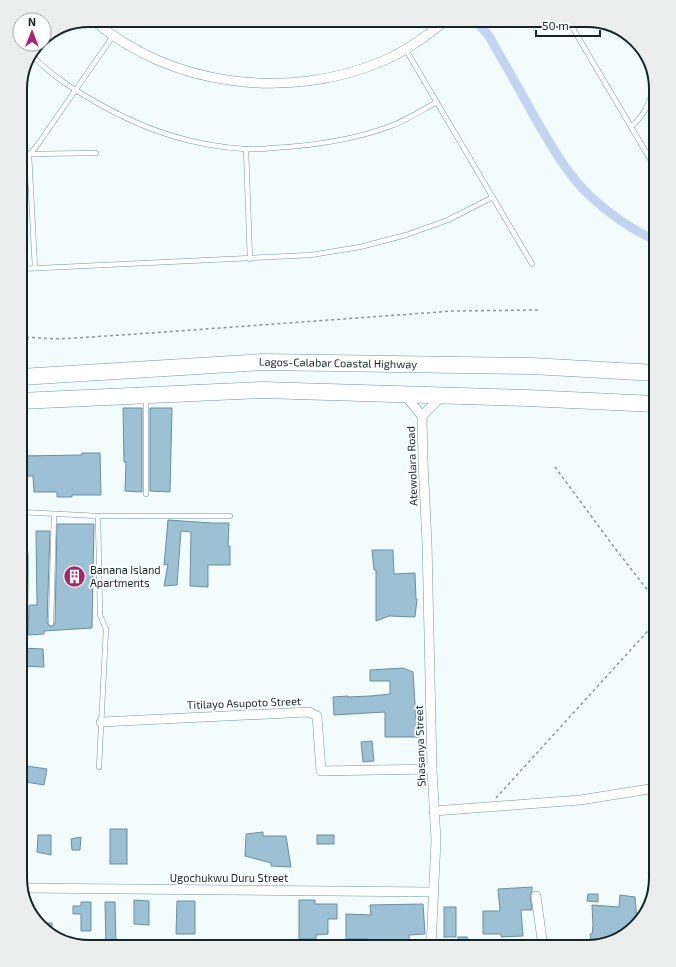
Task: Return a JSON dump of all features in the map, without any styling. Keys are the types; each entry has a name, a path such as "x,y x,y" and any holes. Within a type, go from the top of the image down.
{"highway":[{"name":"Lagos-Calabar Coastal Highway","path":"27,377 263,362 532,366 649,373"},
{"path":"27,401 262,390 649,404"}],"street":[{"path":"102,27 113,36 139,52 194,73 222,80 286,84 353,73 406,50 438,27"},
{"path":"405,395 422,416"},
{"name":"Atewolara Road","path":"427,543 422,416 442,396"},
{"name":"Shasanya Street","path":"427,543 432,769 436,840 431,940"},
{"name":"Titilayo Asupoto Street","path":"101,722 309,712 317,716 321,771 432,769"},
{"path":"434,811 580,800 649,789"},
{"name":"Ugochukwu Duru Street","path":"28,888 434,892"},
{"path":"536,896 542,940"}],"lane":[{"path":"572,27 649,157"},
{"path":"36,268 29,154 36,147 113,36"},
{"path":"406,50 532,264"},
{"path":"35,59 42,67 75,90 122,117 168,134 208,144 246,149 296,147 347,139 392,125 437,102"},
{"path":"631,127 641,117 649,103"},
{"path":"246,149 250,259"},
{"path":"29,154 96,153"},
{"path":"27,269 311,255 360,247 406,235 448,220 493,197"},
{"path":"138,402 146,401 146,494"},
{"path":"27,513 98,516 230,516"},
{"path":"51,623 54,514"},
{"path":"98,516 100,615 106,629 99,767"}],"path":[{"path":"27,337 59,339 453,311 539,310"},
{"path":"555,467 649,592"},
{"path":"487,807 649,630"}],"building":[{"path":"123,408 142,408 142,492 125,491 126,462 124,462"},
{"path":"150,408 172,408 170,492 150,491"},
{"path":"82,453 100,453 101,495 72,495 72,497 57,497 57,492 34,492 33,476 27,476 27,456 82,455"},
{"path":"168,520 229,523 228,546 230,546 230,565 208,565 208,587 190,586 191,532 181,531 177,585 164,586 168,564 164,565"},
{"name":"Banana Island Apartments","path":"57,524 94,524 92,628 44,631 44,634 28,635 29,605 37,605 36,531 50,531 47,623 51,627 55,623"},
{"path":"372,550 393,550 394,574 415,573 417,599 415,617 389,616 376,621 376,570 374,570"},
{"path":"27,648 43,649 44,667 27,666"},
{"path":"403,668 413,672 416,720 420,720 420,737 385,737 385,712 334,715 333,697 390,694 390,681 370,681 370,670"},
{"path":"372,741 374,761 363,762 361,742"},
{"path":"27,766 47,769 44,785 27,782"},
{"path":"110,829 127,829 127,864 110,864"},
{"path":"263,832 263,836 286,836 291,867 271,866 271,863 245,856 246,834"},
{"path":"38,835 51,835 51,855 37,852"},
{"path":"317,835 334,835 334,844 317,844"},
{"path":"81,837 80,850 72,850 71,839"},
{"path":"532,887 530,896 532,910 521,910 523,936 501,937 501,934 483,934 483,911 500,911 498,889"},
{"path":"588,894 598,894 598,902 587,901"},
{"path":"620,895 635,897 636,915 631,922 618,932 603,938 591,940 590,934 592,934 593,926 592,905 619,907"},
{"path":"134,900 149,901 149,925 134,924"},
{"path":"299,900 315,900 315,904 337,904 337,919 328,919 328,934 316,935 316,939 299,939"},
{"path":"177,901 195,901 195,934 176,934"},
{"path":"81,902 91,902 91,931 81,931 81,914 73,914 73,906 81,906"},
{"path":"105,902 115,902 116,940 106,940"},
{"path":"423,904 425,934 409,935 409,940 346,939 346,914 371,915 370,905"},
{"path":"444,907 456,907 456,937 444,937"},
{"path":"46,923 52,923 52,928"},
{"path":"458,937 467,937 467,940 458,940"}],"waterway":[{"path":"481,27 489,36 535,118 559,158 573,177 589,195 612,215 649,237"}],"place":[{"name":"Banana Island Apartments","path":"74,576"}]}
